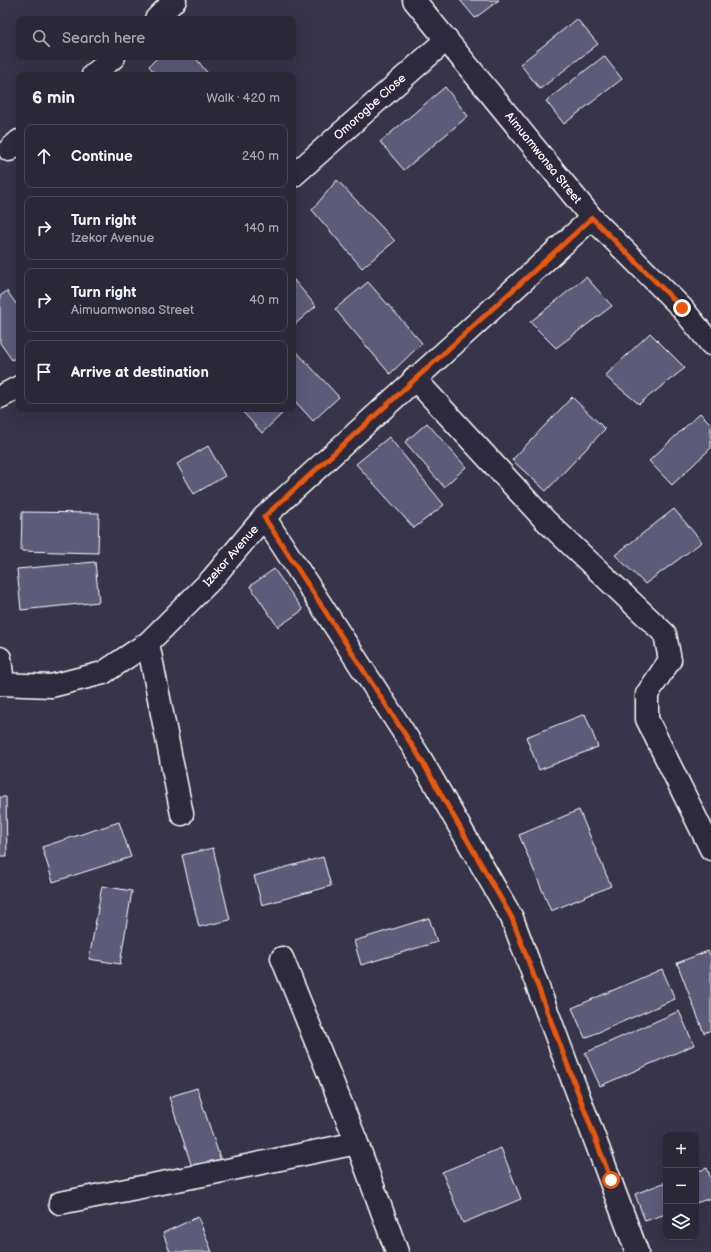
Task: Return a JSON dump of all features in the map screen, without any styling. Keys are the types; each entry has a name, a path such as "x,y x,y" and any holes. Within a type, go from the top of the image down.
{"street":[{"path":"159,16 175,0"},
{"name":"Aimuamwonsa Street","path":"414,0 592,218 682,308 711,344"},
{"name":"Omorogbe Close","path":"296,173 447,39"},
{"path":"96,72 110,60"},
{"name":"Izekor Avenue","path":"2,684 51,686 103,673 148,643 212,580 264,517 414,378 592,218"},
{"path":"414,378 545,520 665,634 670,660 647,694 647,719 711,849"},
{"path":"0,397 16,389"},
{"path":"264,517 419,756 512,918 636,1252"},
{"path":"148,643 182,814"},
{"path":"0,658 2,684"},
{"path":"282,958 357,1143 397,1252"},
{"path":"60,1203 357,1143"}],"building":[{"path":"460,0 499,0 475,18"},
{"path":"577,19 598,44 540,89 520,64"},
{"path":"604,56 622,79 564,124 546,101"},
{"path":"155,60 197,60 207,72 154,72 149,66"},
{"path":"445,87 468,116 404,170 380,142"},
{"path":"337,180 395,241 362,268 312,210"},
{"path":"586,277 612,306 556,348 530,322"},
{"path":"368,282 422,343 390,374 335,309"},
{"path":"296,283 316,306 296,323"},
{"path":"7,291 16,304 16,357 12,360 0,343 0,296"},
{"path":"650,333 685,368 639,404 605,376"},
{"path":"296,351 339,397 313,421 296,402"},
{"path":"572,397 605,429 546,491 512,460"},
{"path":"243,412 284,412 262,433"},
{"path":"700,413 711,424 711,448 672,485 649,461"},
{"path":"427,423 466,467 444,487 405,442"},
{"path":"389,437 444,505 414,528 356,464"},
{"path":"208,446 225,476 194,494 177,464"},
{"path":"674,509 702,542 645,584 615,555"},
{"path":"22,512 99,513 98,553 21,551"},
{"path":"95,562 99,602 21,610 17,569"},
{"path":"274,569 303,610 278,627 250,586"},
{"path":"585,714 598,747 539,770 526,737"},
{"path":"0,797 6,797 7,856 0,856"},
{"path":"579,810 611,886 551,911 519,835"},
{"path":"119,822 131,857 53,882 42,847"},
{"path":"213,848 230,920 199,927 182,855"},
{"path":"323,857 331,886 262,905 254,876"},
{"path":"102,886 132,891 120,964 89,959"},
{"path":"429,918 437,942 361,965 354,941"},
{"path":"708,951 711,957 711,1030 704,1033 677,963"},
{"path":"662,969 675,999 585,1038 572,1008"},
{"path":"679,1011 694,1045 600,1086 585,1053"},
{"path":"197,1088 221,1161 193,1170 169,1097"},
{"path":"501,1148 521,1199 463,1223 442,1172"},
{"path":"707,1168 711,1179 711,1198 699,1202 699,1171"},
{"path":"663,1183 663,1215 645,1221 635,1194"},
{"path":"198,1217 212,1252 170,1252 163,1233"}],"route":[{"path":"611,1180 512,918 419,756 264,517 414,378 592,218 682,308"}]}
